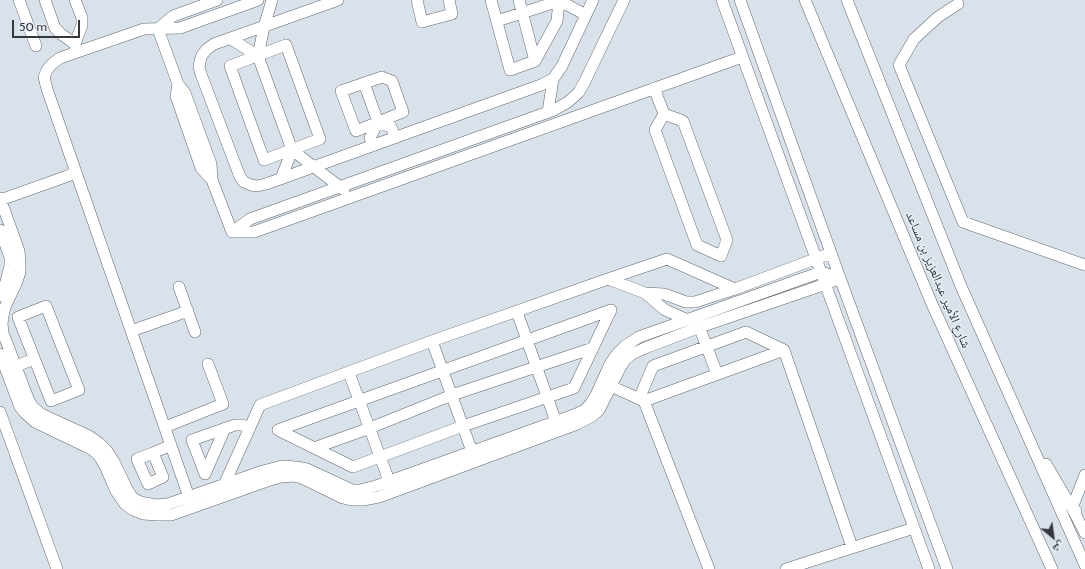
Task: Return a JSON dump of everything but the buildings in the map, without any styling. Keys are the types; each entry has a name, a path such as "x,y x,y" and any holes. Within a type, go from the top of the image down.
{"street":[{"path":"19,0 36,46"},
{"path":"45,0 55,28 76,48"},
{"path":"75,0 82,18 82,25 76,48"},
{"path":"158,29 173,16 217,0"},
{"path":"221,0 226,12"},
{"path":"191,502 46,89 44,77 52,64 76,48 144,29 180,28 258,0"},
{"path":"272,0 264,26 258,56 292,150 352,196"},
{"path":"338,0 214,44 202,55 200,61 201,74 240,177 244,182 257,186 266,184 541,85 553,79"},
{"path":"417,0 422,22 452,14 449,0"},
{"path":"491,0 510,70 535,61 557,21 559,0"},
{"path":"519,0 535,61"},
{"path":"497,21 559,0 586,15"},
{"path":"548,112 553,79 562,66 592,0"},
{"path":"232,232 250,219 554,110 568,102 579,92 585,82 624,0"},
{"path":"722,0 929,569"},
{"path":"740,0 947,569"},
{"name":"شارع الأمير عبدالعزيز بن مساعد","path":"805,0 932,304 1052,569"},
{"name":"شارع الأمير عبدالعزيز بن مساعد","path":"848,1 961,286 1085,566"},
{"path":"958,4 938,18 914,39 899,65 963,222 1085,264"},
{"path":"158,29 178,84 185,93 211,164 212,180 232,232"},
{"path":"231,39 258,56"},
{"path":"286,46 320,139 292,150 264,160 230,66 286,46"},
{"path":"232,232 254,232 742,56"},
{"path":"382,77 392,81 403,112 378,122 356,131 341,91 382,77"},
{"path":"364,83 378,122 370,138 374,145"},
{"path":"654,88 664,114 656,130 698,245 722,256 727,240 683,121 664,114"},
{"path":"536,116 541,129"},
{"path":"378,122 391,127 395,138"},
{"path":"486,134 491,147"},
{"path":"452,147 457,159"},
{"path":"281,179 292,150"},
{"path":"76,174 0,199 20,257 20,272 5,307 2,324 3,333 20,407 35,422 83,444 100,457 116,491 124,504 143,514 171,515 191,502 224,485 282,466 296,467 307,470 352,490 360,490 474,457 577,424 591,417 599,410 606,384"},
{"path":"295,203 300,215"},
{"path":"0,230 10,258 8,276 0,296"},
{"path":"644,293 664,294 686,302 695,302 735,289 831,253"},
{"path":"224,485 260,405 432,341 667,259 735,289"},
{"path":"191,502 282,477 293,476 302,478 342,498 363,500 379,497 585,410 625,360 632,354 694,321 821,272 840,278"},
{"path":"608,279 644,293 665,310 694,321 826,284 840,278"},
{"path":"179,287 195,332"},
{"path":"46,306 79,390 51,401 34,359 18,317 46,306"},
{"path":"611,310 593,348 574,388 463,426 353,467 278,430 611,310"},
{"path":"131,331 188,311"},
{"path":"517,312 556,422"},
{"path":"694,321 707,347 717,374"},
{"path":"709,569 642,400 653,366 746,332 784,350 852,547"},
{"path":"432,341 474,457"},
{"path":"314,448 370,428 452,395 593,348"},
{"path":"606,384 642,400 784,350"},
{"path":"0,354 11,368"},
{"path":"11,368 34,359"},
{"path":"165,426 223,404 208,364"},
{"path":"349,372 393,492"},
{"path":"0,412 57,569"},
{"path":"1018,415 1085,533"},
{"path":"225,428 235,425 242,425 250,428"},
{"path":"153,453 171,445"},
{"path":"1072,508 1085,475"},
{"path":"1072,508 1085,519"},
{"path":"786,569 914,528"}]}
